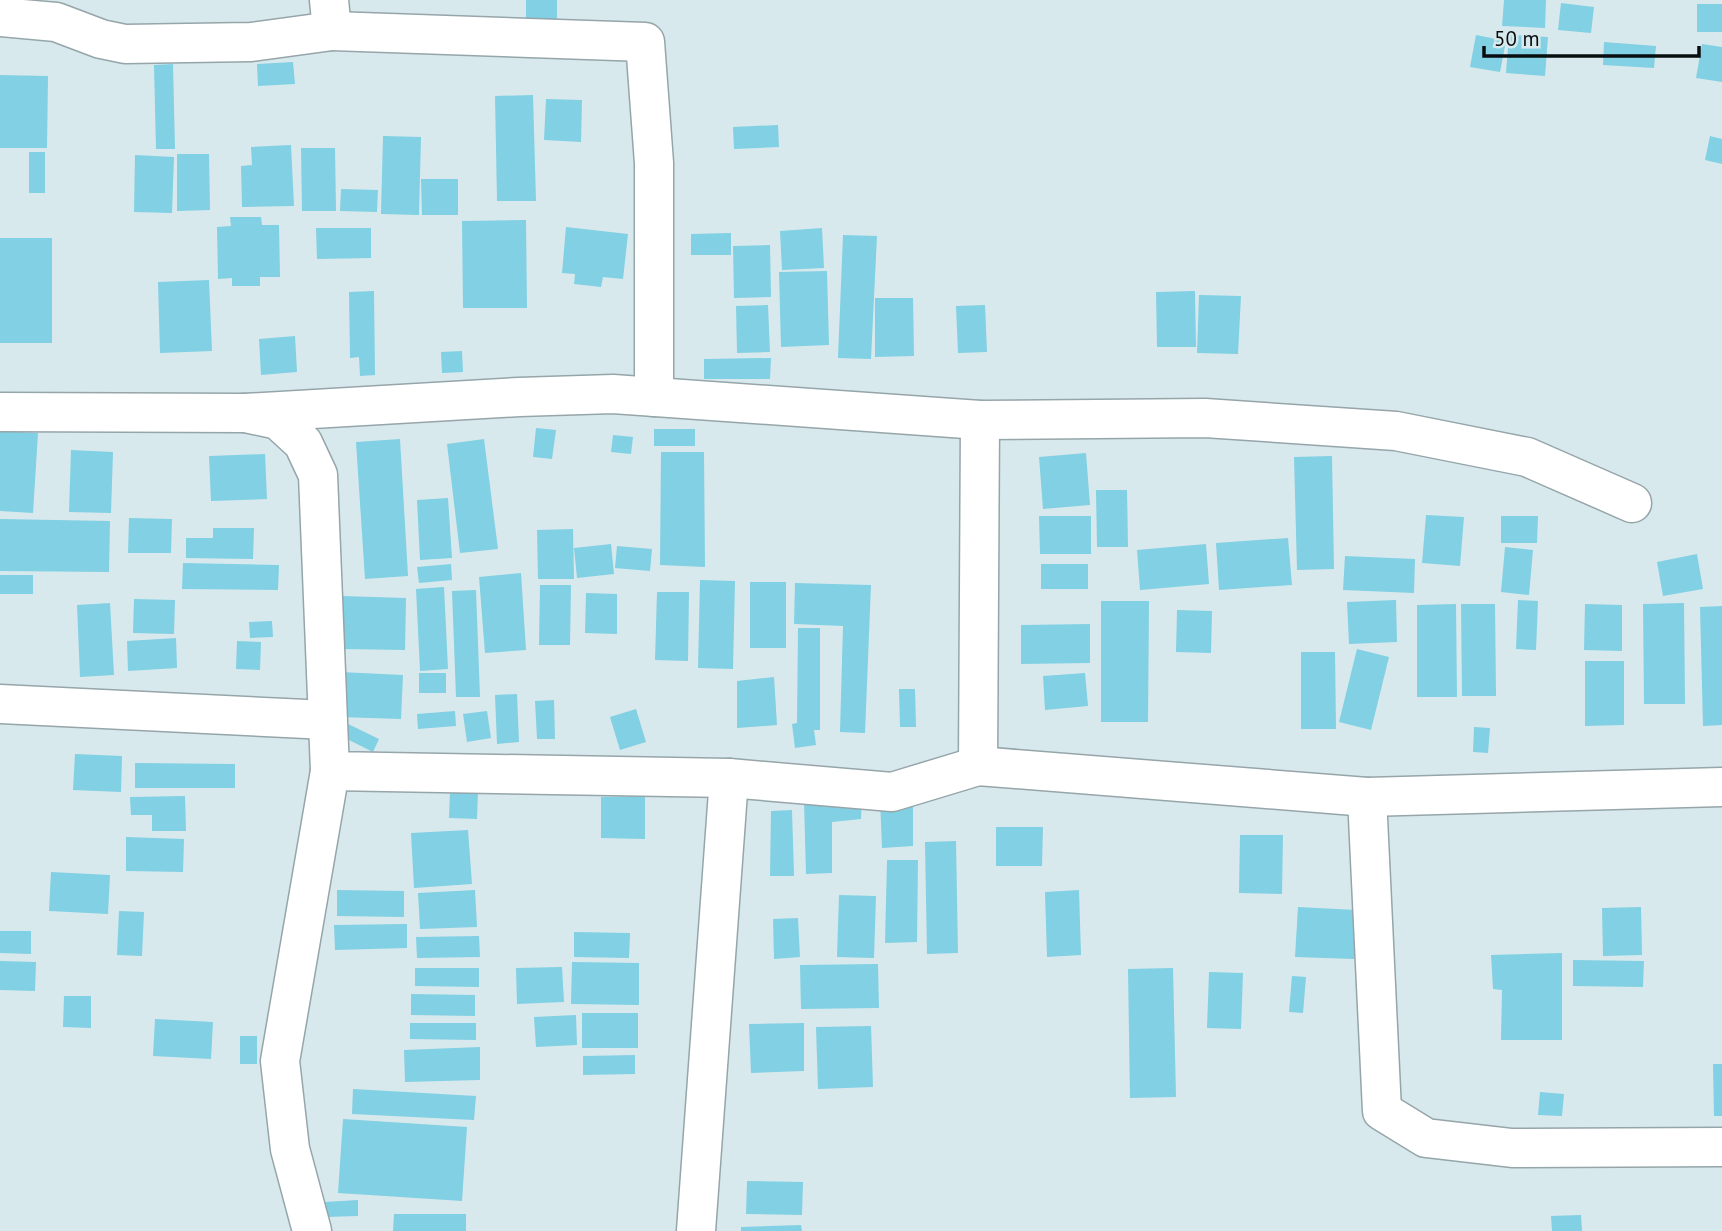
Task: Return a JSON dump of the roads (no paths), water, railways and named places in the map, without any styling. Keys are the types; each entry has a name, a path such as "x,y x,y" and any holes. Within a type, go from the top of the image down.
{"street":[{"path":"0,18 56,22 101,39 125,44 251,42 330,15 645,42 654,163 654,397"},
{"path":"0,412 245,413 613,394 980,420 1205,418 1396,431 1527,457 1632,502"},
{"path":"245,413 278,420 303,443 318,475 330,771 281,1060 289,1149 312,1231"},
{"path":"978,766 980,420"},
{"path":"0,704 327,720"},
{"path":"330,771 729,778 892,792 978,766 1367,797 1722,787"},
{"path":"696,1231 729,778"},
{"path":"1367,797 1382,1111 1426,1138 1512,1148 1722,1147"}]}
